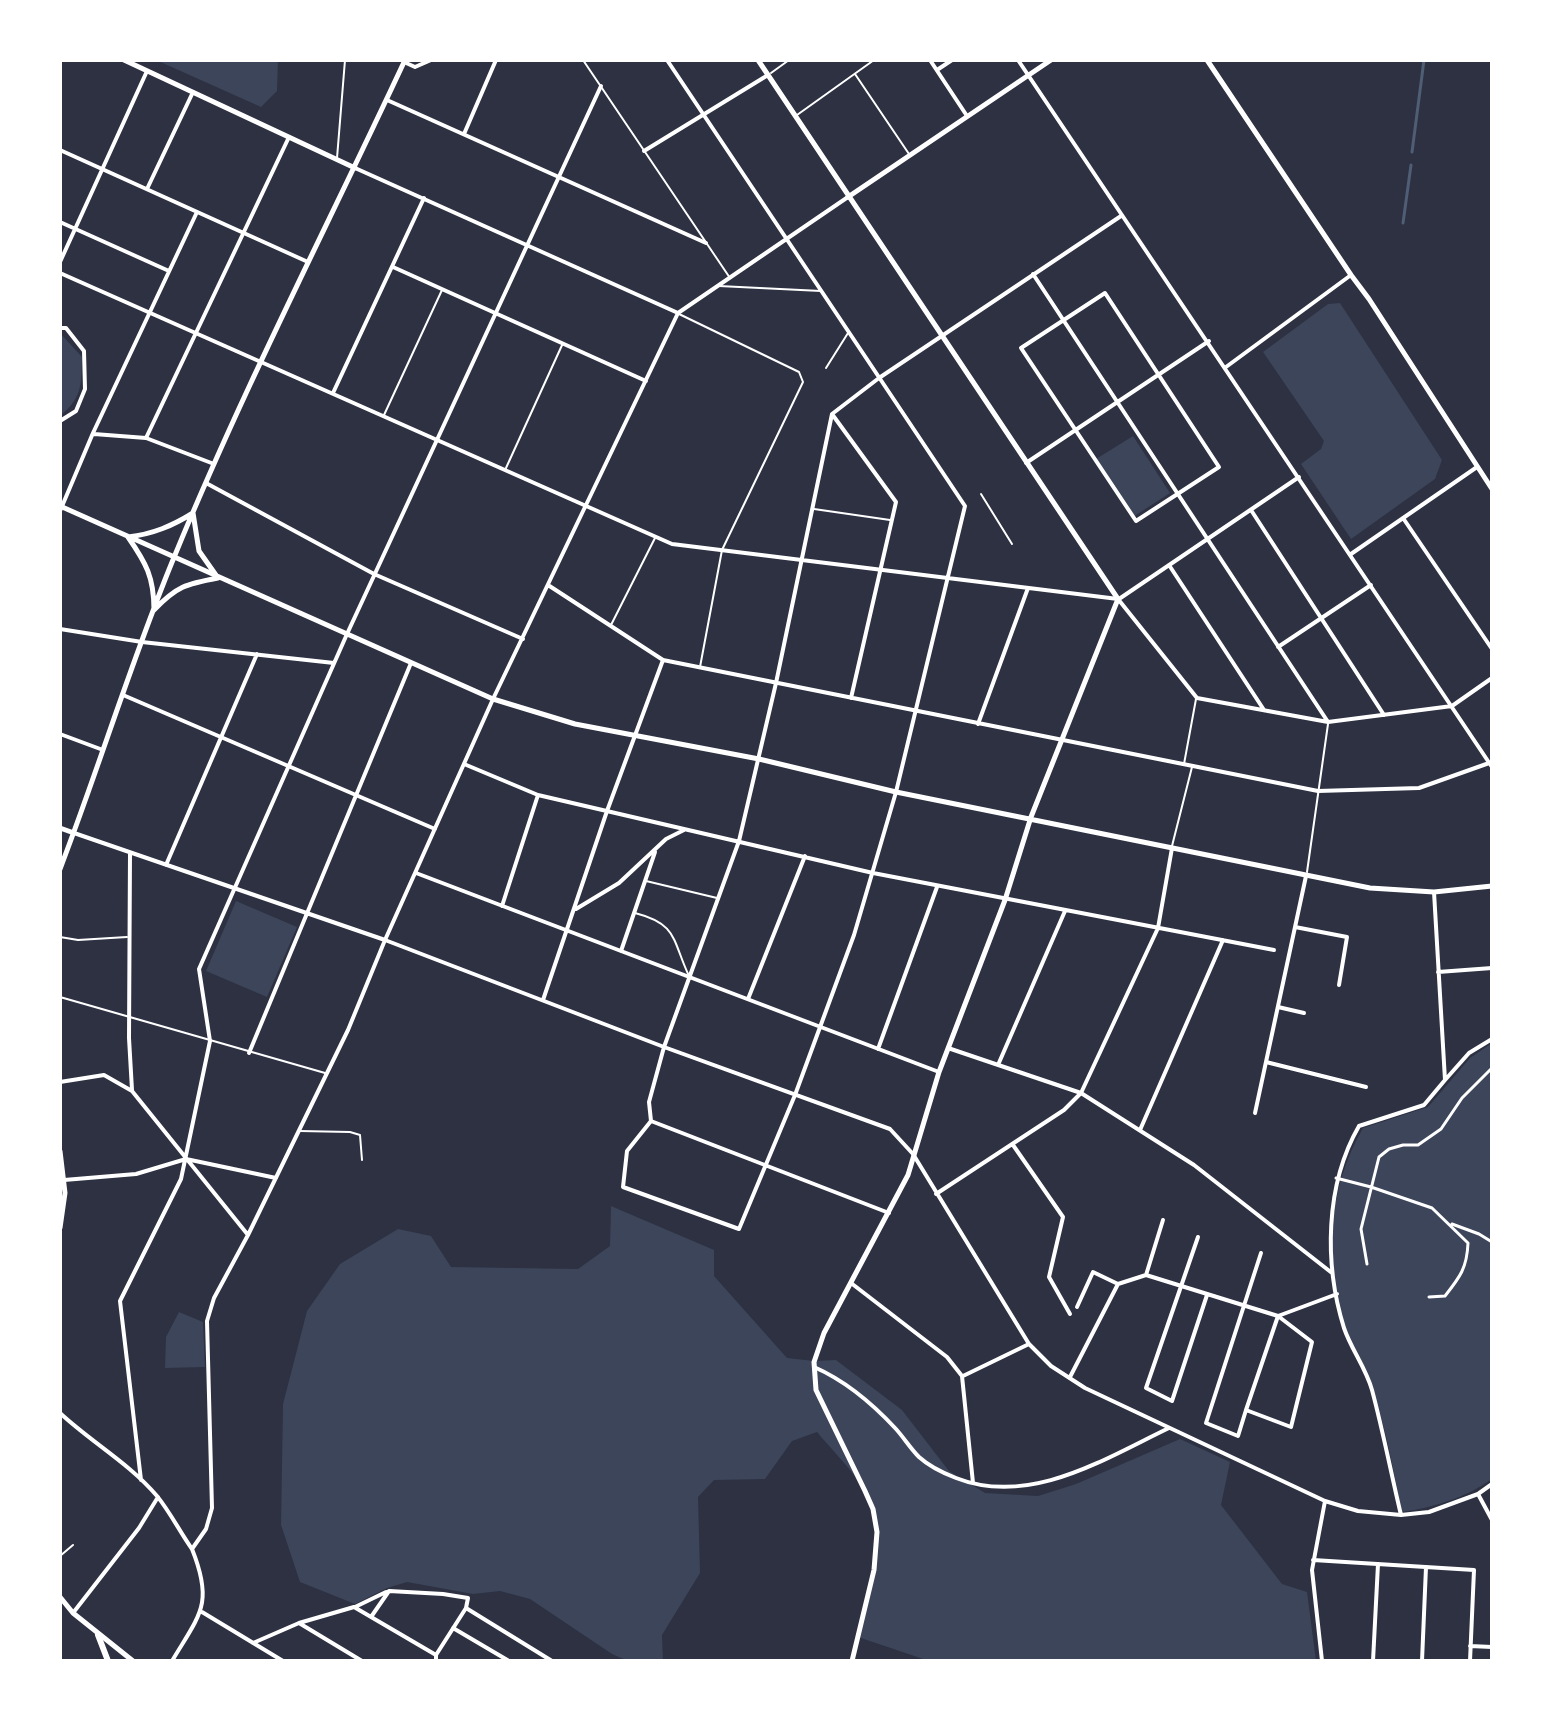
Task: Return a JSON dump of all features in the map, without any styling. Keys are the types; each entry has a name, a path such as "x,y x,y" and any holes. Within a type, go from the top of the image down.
{"main road":[{"path":"98,1635 108,1661"}],"street":[{"path":"124,60 337,160 678,313"},
{"path":"60,869 174,557 259,361 310,263 404,61 415,67 431,60"},
{"path":"464,134 496,60"},
{"path":"667,60 704,114 879,378 965,506 896,792 854,935 795,1095 739,1229 623,1187 627,1151 651,1121 649,1102 664,1047 739,841 776,683 832,414 879,378 1121,216"},
{"path":"758,60 1118,599 1197,698 1328,722 1452,706 1492,678"},
{"path":"930,60 967,116"},
{"path":"937,70 952,60"},
{"path":"548,585 663,660 1318,791 1419,788 1491,764 1018,60"},
{"path":"192,1549 206,1529 212,1508 207,1321 214,1298 348,1030 493,699 678,313 1051,60"},
{"path":"1207,60 1369,299 1492,489"},
{"path":"60,262 147,71"},
{"path":"644,151 768,75"},
{"path":"141,1480 120,1301 181,1179 186,1159 210,1041 199,969 374,574 601,86"},
{"path":"147,189 193,92"},
{"path":"386,100 706,243"},
{"path":"146,438 289,137"},
{"path":"60,150 310,263"},
{"path":"333,393 424,198"},
{"path":"197,212 60,508 493,699 575,724 759,759 896,792 1370,888 1434,892 1492,886"},
{"path":"60,222 169,271"},
{"path":"393,267 646,381"},
{"path":"60,273 672,544 1118,599"},
{"path":"1033,274 1328,722"},
{"path":"1226,367 1351,275"},
{"path":"1105,293 1159,375 1219,467 1136,521 1021,348 1105,293"},
{"path":"60,328 66,328 84,351 85,389 76,411 60,421"},
{"path":"1026,463 1209,341"},
{"path":"832,414 896,502 851,698"},
{"path":"93,433 146,438 214,464"},
{"path":"1350,554 1477,467"},
{"path":"852,1661 874,1570 877,1532 873,1509 816,1390 814,1367 824,1333 908,1175 947,1048 1005,900 1031,817 1118,599 1299,477"},
{"path":"206,483 374,574 523,639"},
{"path":"1251,510 1384,715"},
{"path":"128,537 173,526 193,513"},
{"path":"193,513 199,551 218,578"},
{"path":"1403,518 1492,649"},
{"path":"128,537 145,561 154,585 154,610"},
{"path":"1169,565 1264,710"},
{"path":"154,610 172,591 218,578"},
{"path":"1278,647 1371,585"},
{"path":"978,724 1028,588"},
{"path":"60,629 142,642 334,663"},
{"path":"166,865 257,654"},
{"path":"543,1000 569,931 607,811 663,660"},
{"path":"249,1053 411,663"},
{"path":"123,695 435,829"},
{"path":"60,734 104,751"},
{"path":"464,764 538,795 873,873 1274,950"},
{"path":"502,906 538,795"},
{"path":"60,828 385,940 664,1047 890,1129 913,1154 1039,1356 1085,1388 1325,1501 1358,1511 1401,1515 1439,1510 1478,1494 1492,1484"},
{"path":"576,909 619,883 666,839 686,829"},
{"path":"936,1194 1064,1110 1081,1093 1158,928 1172,848"},
{"path":"621,951 655,850"},
{"path":"130,853 132,1091"},
{"path":"748,999 805,856"},
{"path":"416,873 939,1072"},
{"path":"1255,1113 1307,874"},
{"path":"878,1049 937,887"},
{"path":"1434,892 1445,1080"},
{"path":"998,1065 1065,911"},
{"path":"1295,927 1347,937 1339,985"},
{"path":"1140,1130 1223,940"},
{"path":"1438,972 1492,968"},
{"path":"1278,1007 1304,1013"},
{"path":"1401,1515 1371,1387 1344,1330 1332,1273 1332,1215 1336,1178 1359,1126 1424,1105 1469,1053 1492,1039"},
{"path":"947,1048 1081,1093 1194,1165 1332,1273"},
{"path":"1266,1062 1366,1087"},
{"path":"1367,1264 1361,1229 1379,1157 1389,1149 1418,1145 1441,1129 1462,1098 1492,1068"},
{"path":"60,1082 104,1075 132,1091 248,1235"},
{"path":"651,1121 889,1213"},
{"path":"1013,1145 1063,1217 1049,1277 1070,1314"},
{"path":"60,1151 64,1180 60,1228"},
{"path":"64,1180 136,1174 186,1159 276,1178"},
{"path":"1336,1178 1432,1208 1468,1243 1467,1264 1445,1296 1429,1297"},
{"path":"1146,1275 1163,1220"},
{"path":"1449,1223 1492,1242"},
{"path":"1198,1237 1146,1388 1172,1401 1207,1295"},
{"path":"1261,1253 1206,1423 1238,1436 1278,1316"},
{"path":"1077,1307 1093,1272 1118,1284 1146,1275 1278,1316 1312,1342 1291,1427 1246,1410"},
{"path":"851,1283 947,1357 962,1376 973,1483"},
{"path":"1069,1378 1118,1284"},
{"path":"1278,1316 1337,1294"},
{"path":"962,1376 1029,1344"},
{"path":"814,1367 836,1377 860,1394 936,1470 973,1483 1012,1488 1034,1486 1078,1471 1169,1428"},
{"path":"60,1413 158,1497 192,1549 202,1575 202,1612 172,1661"},
{"path":"1478,1494 1492,1520"},
{"path":"73,1613 139,1528 158,1497"},
{"path":"1322,1661 1312,1577 1325,1501"},
{"path":"1313,1560 1474,1570 1470,1661"},
{"path":"1373,1661 1378,1564"},
{"path":"1422,1661 1426,1567"},
{"path":"253,1643 299,1623 354,1607 389,1591 468,1598 466,1608 436,1658 354,1607"},
{"path":"371,1617 389,1591"},
{"path":"60,1597 98,1635 133,1661"},
{"path":"466,1608 552,1661"},
{"path":"202,1612 283,1661"},
{"path":"299,1623 362,1661"},
{"path":"453,1628 509,1661"},
{"path":"1470,1646 1492,1647"}],"lane":[{"path":"337,160 345,60"},
{"path":"583,60 730,278"},
{"path":"768,75 789,60"},
{"path":"795,116 874,60"},
{"path":"855,74 910,155"},
{"path":"718,286 822,291"},
{"path":"383,415 443,289"},
{"path":"678,313 799,372 803,382 722,550 700,667"},
{"path":"826,368 849,332"},
{"path":"506,469 563,343"},
{"path":"981,494 1012,544"},
{"path":"812,509 892,520"},
{"path":"611,626 656,537"},
{"path":"1184,764 1197,698"},
{"path":"1307,874 1328,722"},
{"path":"1172,848 1192,766"},
{"path":"645,881 718,898"},
{"path":"634,913 653,918 669,927 690,977"},
{"path":"60,937 78,940 129,937"},
{"path":"60,997 327,1073"},
{"path":"298,1131 360,1135 362,1160"},
{"path":"60,1556 73,1545"}],"shaded area":[{"path":"156,60 278,60 277,91 261,107"},
{"path":"1340,303 1442,460 1435,479 1351,539 1301,464 1321,449 1324,441 1263,352 1328,304"},
{"path":"60,333 82,357 77,396 60,416"},
{"path":"1133,436 1170,493 1133,517 1096,459"},
{"path":"236,901 297,927 267,997 206,971"},
{"path":"1492,1043 1492,1479 1449,1501 1402,1512 1376,1401 1348,1337 1338,1305 1331,1253 1336,1201 1351,1151 1363,1128 1428,1107 1470,1058"},
{"path":"611,1206 714,1250 714,1276 787,1358 836,1360 902,1410 949,1471 985,1493 1038,1496 1076,1484 1180,1439 1230,1462 1221,1505 1282,1584 1307,1592 1316,1661 929,1661 858,1637 875,1564 877,1544 873,1508 865,1491 817,1432 792,1441 765,1479 714,1480 698,1497 700,1573 662,1635 663,1661 628,1661 612,1654 530,1599 500,1591 473,1594 407,1582 355,1604 300,1582 281,1525 283,1404 307,1311 340,1264 398,1229 431,1236 451,1267 578,1269 610,1246"},
{"path":"179,1312 203,1322 205,1367 165,1368 166,1337"}],"waterway":[{"path":"1412,152 1424,60"},
{"path":"1403,223 1411,165"}]}
